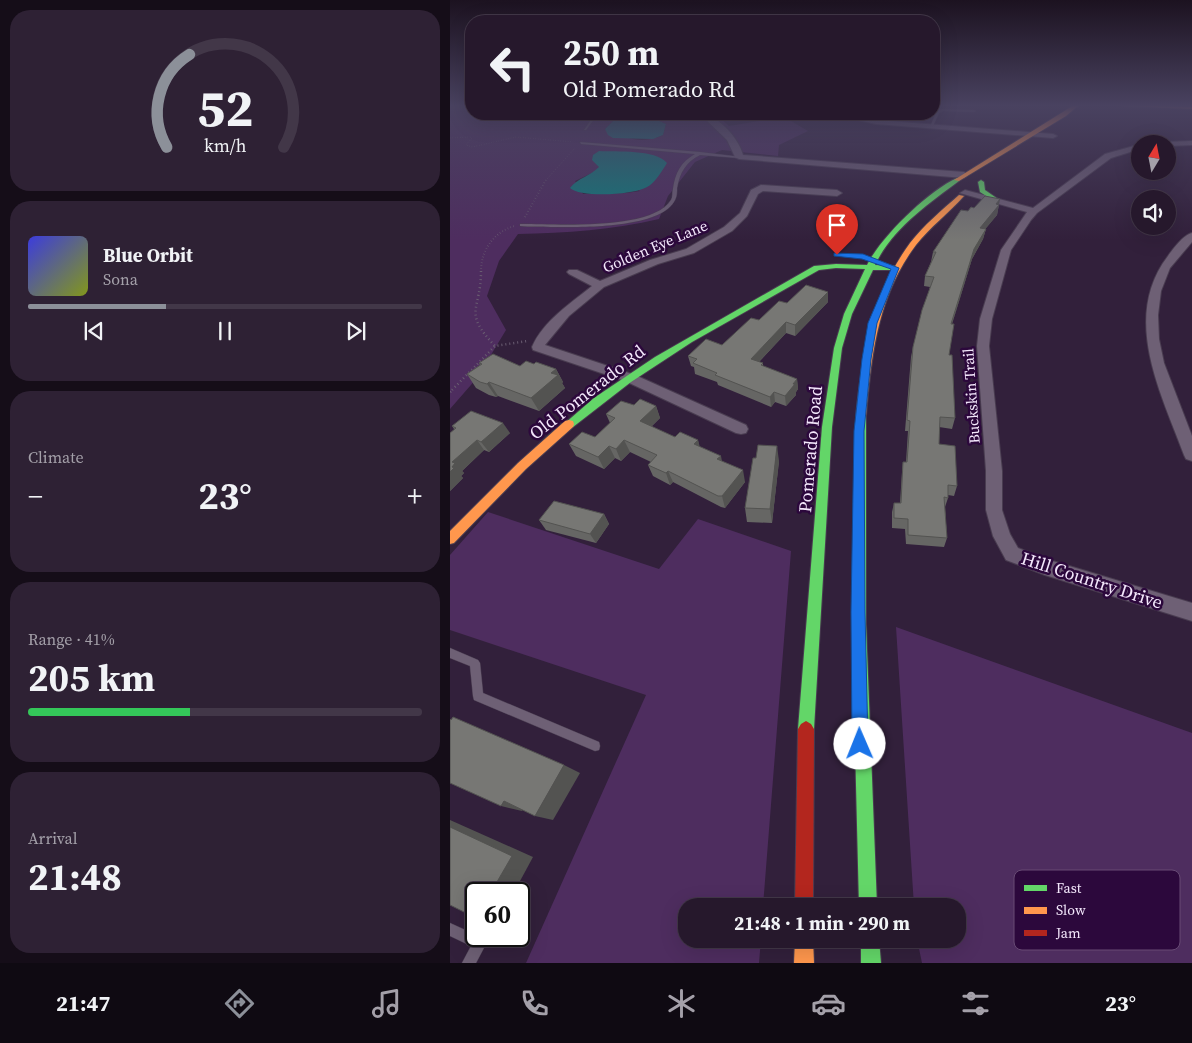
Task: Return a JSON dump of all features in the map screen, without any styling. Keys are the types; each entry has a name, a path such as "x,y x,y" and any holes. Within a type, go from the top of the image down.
{"main road":[{"name":"Pomerado Road","path":"804,898 805,739 827,427 838,348 848,314 871,264 893,233 921,206 964,174 1005,150"},
{"path":"964,174 964,180 958,185 965,193"},
{"path":"868,898 860,744 858,612 859,431 866,359 873,323 895,268 916,238 940,212 985,179 982,190 996,200"},
{"name":"Old Pomerado Rd","path":"450,539 495,493 557,435 656,360 816,268 834,265 871,264 895,268"},
{"path":"804,948 804,963"},
{"path":"870,948 871,963"}],"street":[{"path":"738,150 739,157 964,174"},
{"name":"Buckskin Trail","path":"1002,536 994,510 994,471 982,346 986,319 1006,250 1027,218 1034,211 1108,156 1127,150"},
{"name":"Golden Eye Lane","path":"541,340 565,313 600,285 654,262 690,251 719,235 742,216 750,205 752,195 761,188 837,192"},
{"path":"965,193 1034,211"},
{"path":"1191,447 1160,374 1154,347 1152,306 1156,289 1164,270 1174,255 1192,236"},
{"path":"574,272 600,285"},
{"path":"541,340 538,347 548,352 630,378 741,429"},
{"name":"Hill Country Drive","path":"1002,536 1012,554 1044,567 1192,612"}],"lane":[{"path":"664,150 739,157"},
{"path":"522,225 574,226 646,219 661,213 673,200 678,174 684,163 700,153"},
{"path":"450,653 475,663 478,696 595,746"},
{"path":"450,929 480,944 469,963"}],"path":[{"path":"495,346 480,330 474,312 481,282 481,260 483,253 501,230 507,227 522,225 531,205 548,177 572,150"},
{"path":"450,392 495,346 541,340"}],"shaded area":[{"path":"450,150 779,150 778,156 722,150 695,162 668,196 659,219 589,230 518,234 499,261 487,296 506,330 477,378 450,409","holes":["596,164 640,191 583,194 575,181 600,167"]},
{"path":"599,151 645,153 654,155 667,163 653,183 640,190 595,194 584,193 570,188 599,167 592,160 593,155"},
{"path":"488,512 659,569 698,519 791,551 764,898 678,898 678,948 760,948 759,963 526,963 646,695 450,630 450,555"},
{"path":"896,627 1192,733 1192,963 922,963 919,948 966,948 966,898 913,898"}],"building":[{"path":"985,196 1000,199 996,204 999,205 980,228 986,229 974,249 951,324 954,324 949,355 952,355 955,418 940,417 939,444 955,446 957,486 948,485 948,498 944,497 947,538 908,535 908,519 894,518 894,503 901,503 903,462 907,462 910,421 907,420 913,347 922,310 934,277 925,276 936,252 933,252 961,210 968,211 971,207 974,208"},
{"path":"806,285 828,292 795,325 786,322 751,359 763,363 761,365 797,379 785,396 774,392 770,397 715,375 717,373 693,363 697,359 688,356 706,339 722,345 751,318 759,320 779,301 787,303"},
{"path":"493,354 520,366 526,361 534,364 536,362 556,369 551,373 558,375 531,398 489,382 487,384 480,382 467,374"},
{"path":"640,399 656,406 640,421 675,437 680,432 698,440 694,444 721,456 717,459 743,470 722,496 718,496 668,471 666,473 648,465 657,455 624,440 616,449 609,446 598,457 569,444 582,432 595,437 615,418 606,414 621,401 634,405"},
{"path":"471,411 503,423 481,442 477,440 452,462 455,463 452,467 454,468 450,472 450,433 456,428 452,426"},
{"path":"758,445 777,446 770,509 745,508 753,458 756,458"},
{"path":"554,501 604,514 590,534 539,520"},
{"path":"453,717 564,765 535,816 504,801 501,806 450,783 450,719"},
{"path":"450,827 512,856 497,882 465,882 465,912 450,905"}],"traffic: fast":[{"path":"806,729 827,427 838,348 848,314 874,259 893,233 921,206 957,180"},
{"path":"981,182 982,191 996,200"},
{"path":"569,424 627,379 658,359 817,268 836,266 895,268"},
{"path":"861,416 859,624 868,898"},
{"path":"870,948 871,963"}],"traffic: slow":[{"path":"957,180 1006,150"},
{"path":"861,416 869,349 875,320 884,293 897,268 913,244 961,196"},
{"path":"450,539 522,466 569,424"},
{"path":"804,948 804,963"}],"traffic: jam":[{"path":"804,898 806,729"}],"route":[{"path":"837,255 874,259 895,268 873,323 866,359 859,431 858,612 860,744"}]}
